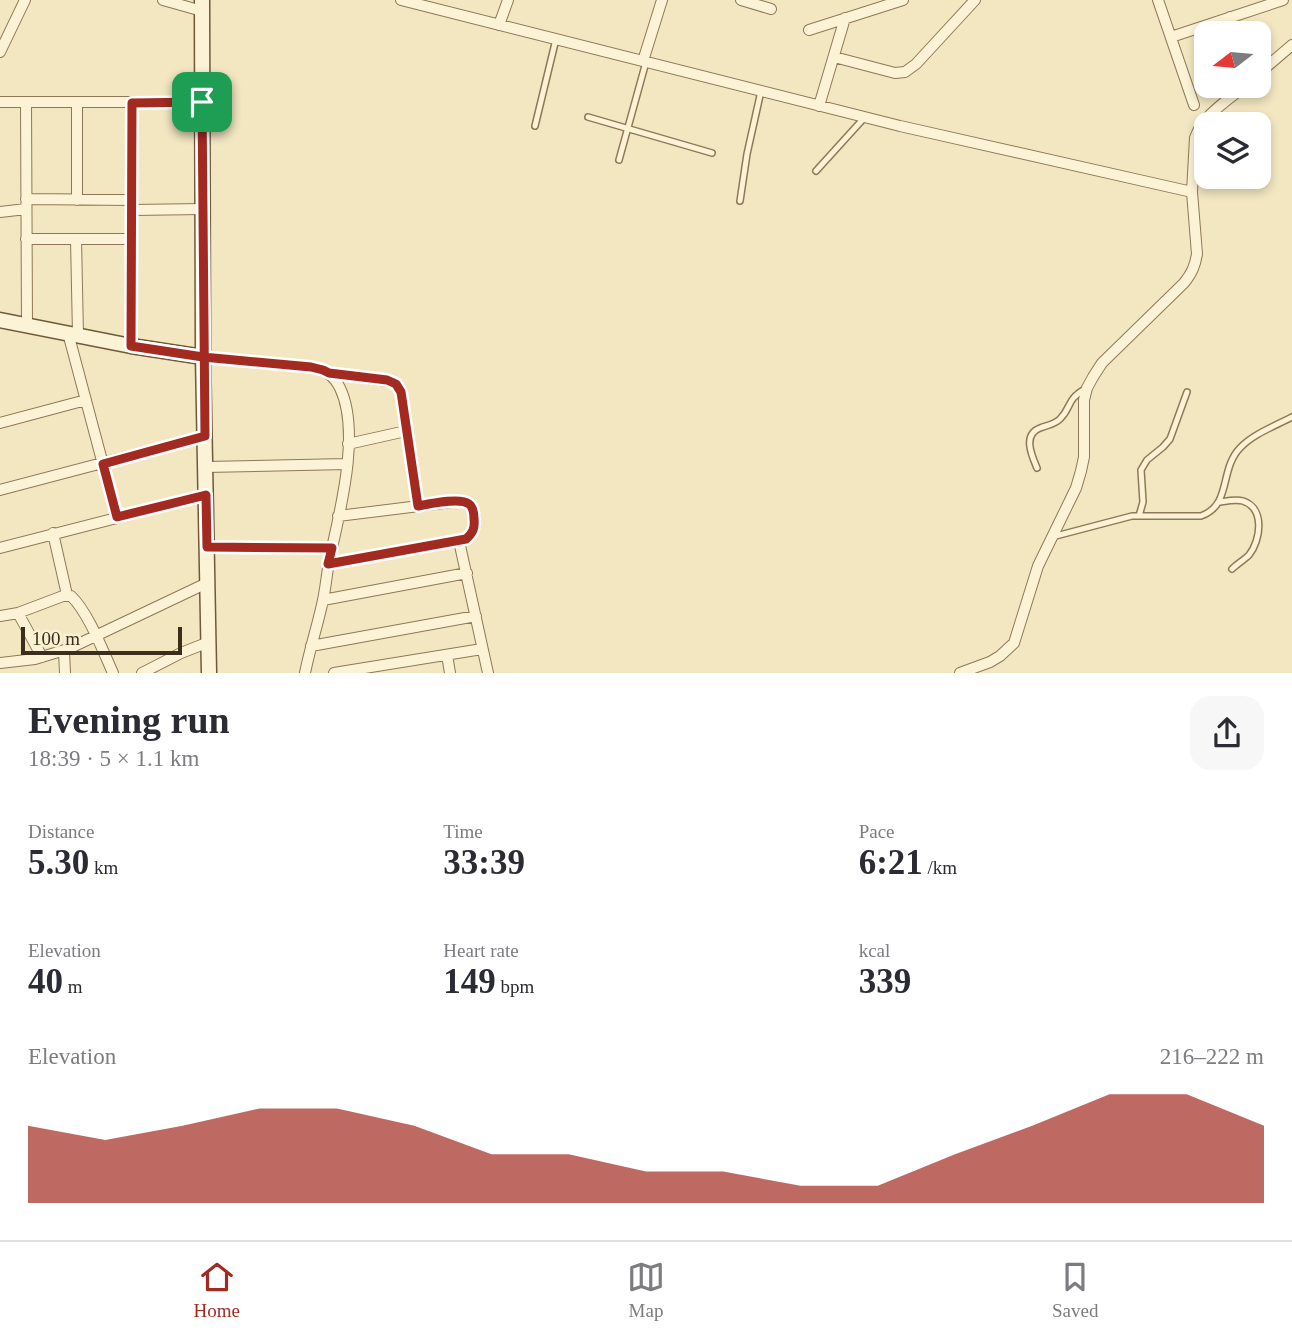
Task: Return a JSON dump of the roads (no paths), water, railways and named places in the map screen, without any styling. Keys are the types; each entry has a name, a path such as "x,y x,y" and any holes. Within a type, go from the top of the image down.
{"street":[{"path":"0,51 25,0"},
{"path":"163,0 202,6 203,357 209,673"},
{"path":"401,0 819,106 1192,192"},
{"path":"499,25 508,0"},
{"path":"645,62 662,0"},
{"path":"741,0 771,9"},
{"path":"809,30 903,0"},
{"path":"834,57 905,72 916,64 975,0"},
{"path":"1158,0 1194,106"},
{"path":"1171,37 1283,0"},
{"path":"1230,17 1232,21"},
{"path":"819,106 845,18"},
{"path":"1271,63 1292,45"},
{"path":"960,673 990,662 1014,643 1038,566 1076,488 1081,471 1084,457 1084,400 1087,388 1102,363 1192,273 1197,254 1192,192 1195,138 1204,122 1231,98"},
{"path":"0,102 202,102"},
{"path":"26,103 27,325"},
{"path":"76,200 77,103"},
{"path":"131,346 132,103"},
{"path":"0,212 26,204 76,200 203,209"},
{"path":"26,239 132,239"},
{"path":"76,239 73,334 86,400 117,517"},
{"path":"0,320 131,346 203,357 311,367 329,373 387,380 396,384 401,392 418,506"},
{"path":"305,673 323,600 345,482 348,426 345,404 341,390 329,373"},
{"path":"0,423 86,400"},
{"path":"348,444 405,431"},
{"path":"0,490 205,436"},
{"path":"205,467 346,464"},
{"path":"0,548 206,495"},
{"path":"328,564 459,541 466,539 474,530 475,523 470,504 455,501 338,516"},
{"path":"53,533 67,595"},
{"path":"459,541 488,673"},
{"path":"207,547 332,548"},
{"path":"323,600 467,573"},
{"path":"0,663 42,657 64,650 208,583"},
{"path":"0,616 18,613 56,597 71,596 96,636 113,673"},
{"path":"18,613 42,657"},
{"path":"311,646 476,616"},
{"path":"142,673 209,642"},
{"path":"334,673 390,669 482,649"},
{"path":"64,650 65,673"},
{"path":"447,655 450,673"}],"lane":[{"path":"535,125 556,39"},
{"path":"618,160 645,62"},
{"path":"740,201 761,91"},
{"path":"588,117 712,153"},
{"path":"816,171 865,117"},
{"path":"1037,468 1030,449 1033,432 1056,422 1072,399 1087,388"},
{"path":"1139,516 1143,502 1141,470 1147,460 1170,439 1187,393"},
{"path":"1052,537 1120,518 1201,516 1212,511 1220,502 1227,471 1238,449 1247,441 1292,417"},
{"path":"1220,502 1236,500 1247,503 1253,508 1259,527 1255,547 1232,569"}]}
